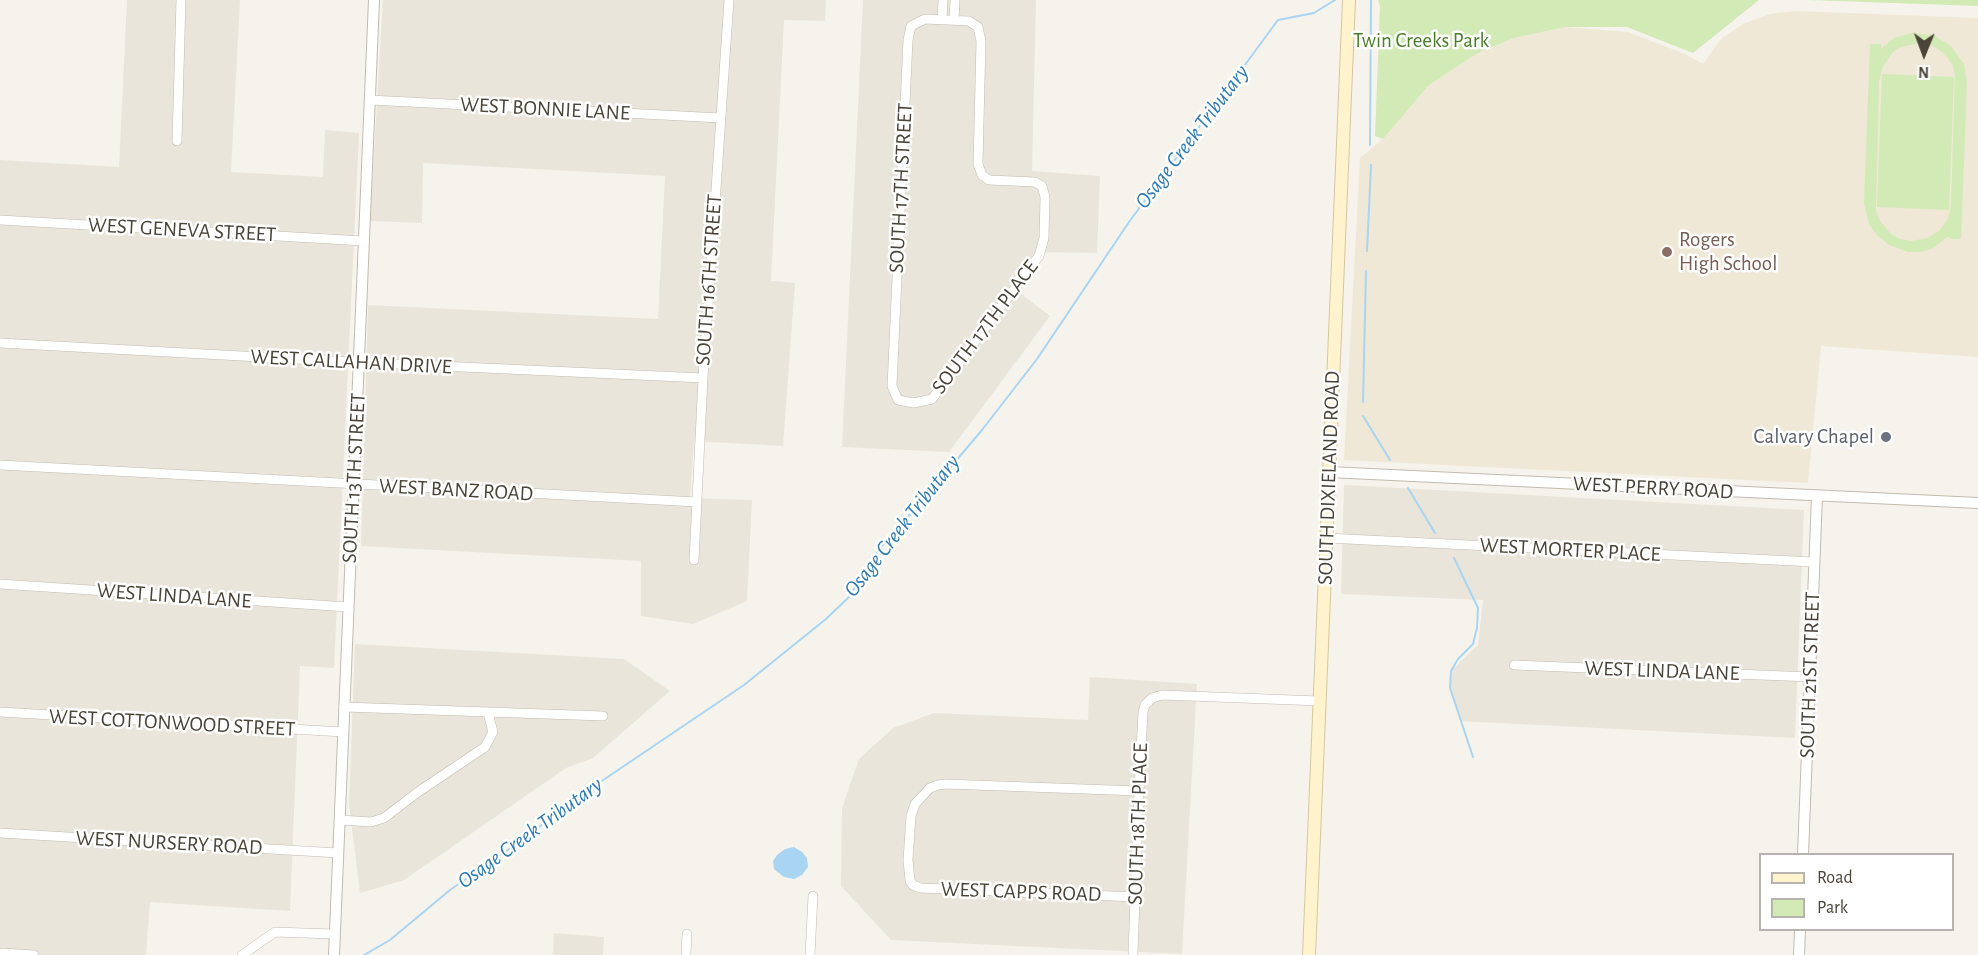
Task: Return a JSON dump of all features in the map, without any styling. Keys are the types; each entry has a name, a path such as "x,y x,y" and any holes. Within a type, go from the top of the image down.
{"main road":[{"name":"SOUTH DIXIELAND ROAD","path":"1309,955 1349,0"}],"street":[{"path":"177,141 181,0"},
{"name":"SOUTH 13TH STREET","path":"334,955 374,0"},
{"name":"SOUTH 16TH STREET","path":"694,560 703,378 729,0"},
{"path":"942,19 943,0"},
{"path":"954,20 955,0"},
{"name":"SOUTH 17TH STREET","path":"898,400 892,386 908,39 911,26 925,19 942,19"},
{"name":"SOUTH 17TH PLACE","path":"898,400 914,403 932,399 1031,268 1039,256 1044,238 1045,197 1042,186 1035,182 989,180 981,175 978,164 981,41 978,27 969,21 942,19"},
{"name":"WEST BONNIE LANE","path":"370,100 721,118"},
{"name":"WEST GENEVA STREET","path":"0,219 364,241"},
{"name":"WEST CALLAHAN DRIVE","path":"0,343 359,363 703,378"},
{"name":"WEST BANZ ROAD","path":"0,465 697,502"},
{"name":"WEST PERRY ROAD","path":"1329,472 1978,502"},
{"name":"SOUTH 21ST STREET","path":"1803,853 1817,496"},
{"name":"WEST MORTER PLACE","path":"1326,538 1814,562"},
{"name":"WEST LINDA LANE","path":"0,584 348,607"},
{"name":"WEST LINDA LANE","path":"1514,665 1810,677"},
{"name":"SOUTH 18TH PLACE","path":"1133,953 1143,712 1152,698 1162,695 1320,701"},
{"path":"344,707 603,716"},
{"name":"WEST COTTONWOOD STREET","path":"0,712 343,732"},
{"path":"340,820 371,822 384,818 485,747 493,732 488,713"},
{"name":"WEST CAPPS ROAD","path":"1136,897 920,888 910,881 908,867 911,816 921,797 930,788 946,784 1139,791"},
{"name":"WEST NURSERY ROAD","path":"0,833 338,853"},
{"path":"810,955 813,896"},
{"path":"1798,955 1800,931"},
{"path":"242,955 275,932 334,934"},
{"path":"686,955 687,934"},
{"path":"2,953 34,955"}],"shaded area":[{"path":"127,0 240,0 231,172 323,177 325,130 359,133 334,668 300,666 290,911 150,902 146,955 0,955 0,160 119,167"},
{"path":"383,0 826,0 825,21 784,20 771,281 795,283 783,446 694,441 690,498 752,500 747,601 693,624 641,616 641,561 361,546 368,305 658,319 665,176 423,163 422,223 370,221"},
{"path":"863,0 1036,0 1032,171 1100,176 1097,253 1036,252 1010,285 1050,316 949,452 842,447"},
{"name":"Rogers High School","path":"1795,11 1978,18 1978,357 1821,346 1808,483 1344,460 1360,158 1383,139 1429,85 1478,53 1514,38 1565,27 1628,32 1685,54 1703,64 1722,38 1743,24 1770,14"},
{"path":"1344,485 1804,510 1795,738 1460,721 1450,686 1453,669 1478,645 1483,600 1341,594"},
{"path":"355,644 624,659 670,691 593,758 566,768 404,880 360,893 349,804"},
{"path":"1090,677 1197,684 1182,954 891,940 841,886 842,808 859,759 893,728 934,713 1088,720"},
{"path":"554,933 604,937 603,955 553,955"}],"green space":[{"name":"Twin Creeks Park","path":"1378,0 1759,0 1693,53 1627,27 1565,27 1514,38 1478,53 1429,85 1383,139 1375,136 1380,7"},
{"path":"1808,0 1978,0 1978,6"},
{"path":"1912,33 1933,35 1951,46 1964,64 1967,83 1961,239 1950,239 1949,236 1933,248 1921,252 1908,252 1889,245 1877,235 1869,224 1864,203 1870,44 1881,44 1881,49 1894,38","holes":["1919,43 1932,45 1952,64 1955,74 1951,205 1948,219 1939,231 1928,238 1911,241 1891,234 1880,221 1876,210 1879,82 1883,66 1893,52 1901,47"]},
{"path":"1882,74 1954,77 1949,210 1877,207"}],"water":[{"path":"794,847 807,858 808,867 802,875 794,879 784,877 774,869 773,861 785,849"}],"waterway":[{"name":"Osage Creek Tributary","path":"364,955 390,940 450,890 518,843 584,793 744,685 826,619 849,597 879,549 982,430 1037,359 1129,222 1278,20 1314,13 1335,0"},
{"path":"1370,145 1371,0"},
{"path":"1367,251 1371,165"},
{"path":"1363,402 1366,271"},
{"path":"1363,416 1390,460"},
{"path":"1408,488 1435,533"},
{"path":"1454,558 1478,608 1473,644 1458,659 1451,671 1450,688 1473,757"}],"place":[{"name":"Rogers High School","path":"1667,252"},
{"name":"Calvary Chapel","path":"1886,437"}]}
